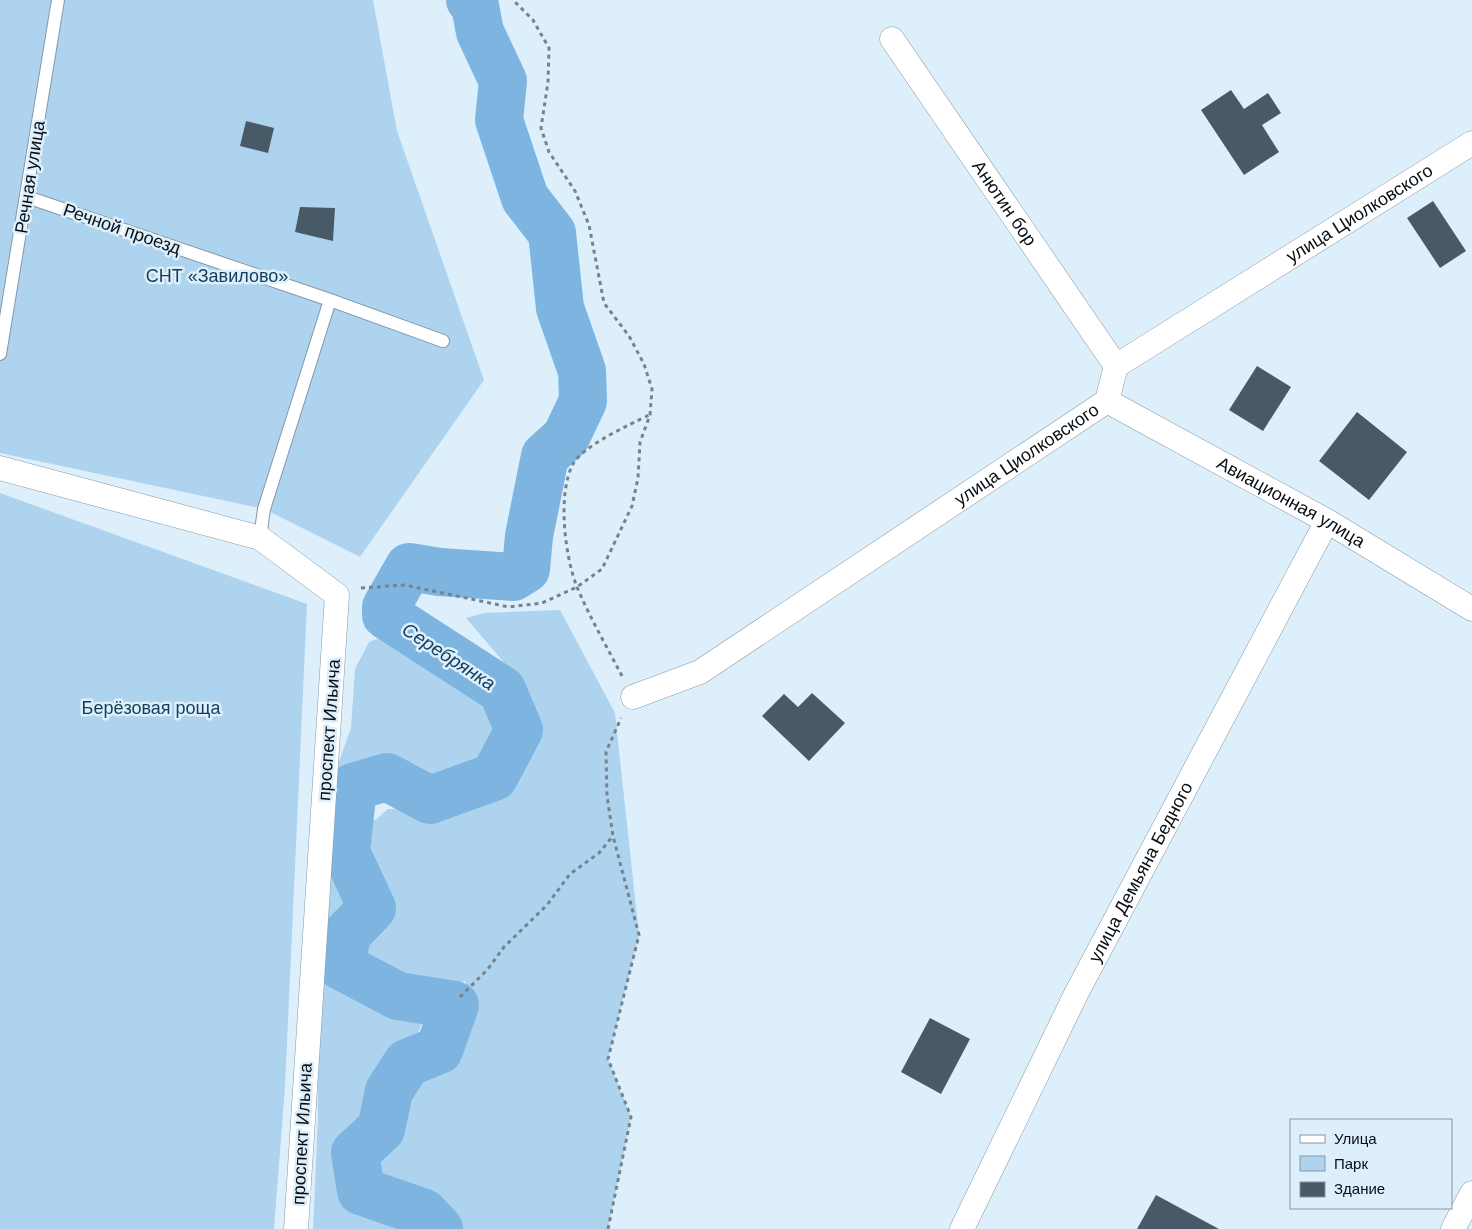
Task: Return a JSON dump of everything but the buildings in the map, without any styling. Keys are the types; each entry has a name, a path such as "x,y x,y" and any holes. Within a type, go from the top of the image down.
{"street":[{"name":"Анютин бор","path":"892,39 1116,366"},
{"name":"улица Циолковского","path":"633,698 700,672 1107,402 1116,366 1472,144"},
{"name":"Авиационная улица","path":"1107,402 1327,520 1472,609"},
{"name":"проспект Ильича","path":"0,468 260,538 337,595 296,1229"},
{"name":"улица Демьяна Бедного","path":"962,1229 1076,994 1327,520"},
{"path":"1453,1229 1472,1193"}],"lane":[{"name":"Речная улица","path":"0,354 58,0"},
{"name":"Речной проезд","path":"27,197 330,300 443,342"},
{"path":"260,538 264,509 330,300"}],"path":[{"path":"389,585 406,585 509,607 542,603 577,587 602,569 632,506 638,478 640,442 650,415 652,389 644,364 629,336 604,303 589,225 575,191 549,152 541,128 548,82 549,48 533,20 513,0"},
{"path":"608,1229 631,1117 608,1059 639,935 614,836 607,796 606,752 633,698 577,587 568,551 564,497 573,464 596,443 650,415"},
{"path":"460,996 488,969 504,947 547,905 570,874 599,853 614,836"}],"green space":[{"name":"СНТ «Завилово»","path":"0,0 373,0 397,131 484,380 360,557 264,509 0,453"},
{"name":"Берёзовая роща","path":"0,493 307,604 285,1087 274,1229 0,1229"},
{"path":"560,610 615,713 639,935 608,1059 631,1117 608,1229 455,1229 425,1198 370,1184 369,1154 391,1135 405,1089 447,1057 475,1006 465,981 439,987 397,980 357,951 364,933 381,906 367,827 388,809 429,809 503,781 535,732 519,680 466,618 484,613"},
{"path":"397,631 491,697 501,726 490,765 429,783 381,763 342,774 337,856 357,906 333,937 331,965 340,979 395,1005 426,1013 414,1043 383,1082 373,1118 345,1151 353,1198 415,1219 421,1229 313,1229 318,1117 316,931 325,801 351,728 355,669 369,642"}],"waterway":[{"name":"Серебрянка","path":"439,1229 424,1213 361,1191 355,1153 381,1129 389,1091 407,1063 439,1050 455,1005 398,996 341,966 347,934 372,908 346,852 353,787 387,777 430,800 494,777 519,730 502,690 386,615 386,607 409,567 440,572 513,577 526,569 529,536 545,456 566,437 583,401 582,371 560,308 552,233 525,198 499,120 503,81 480,32 475,6 470,0"}]}
